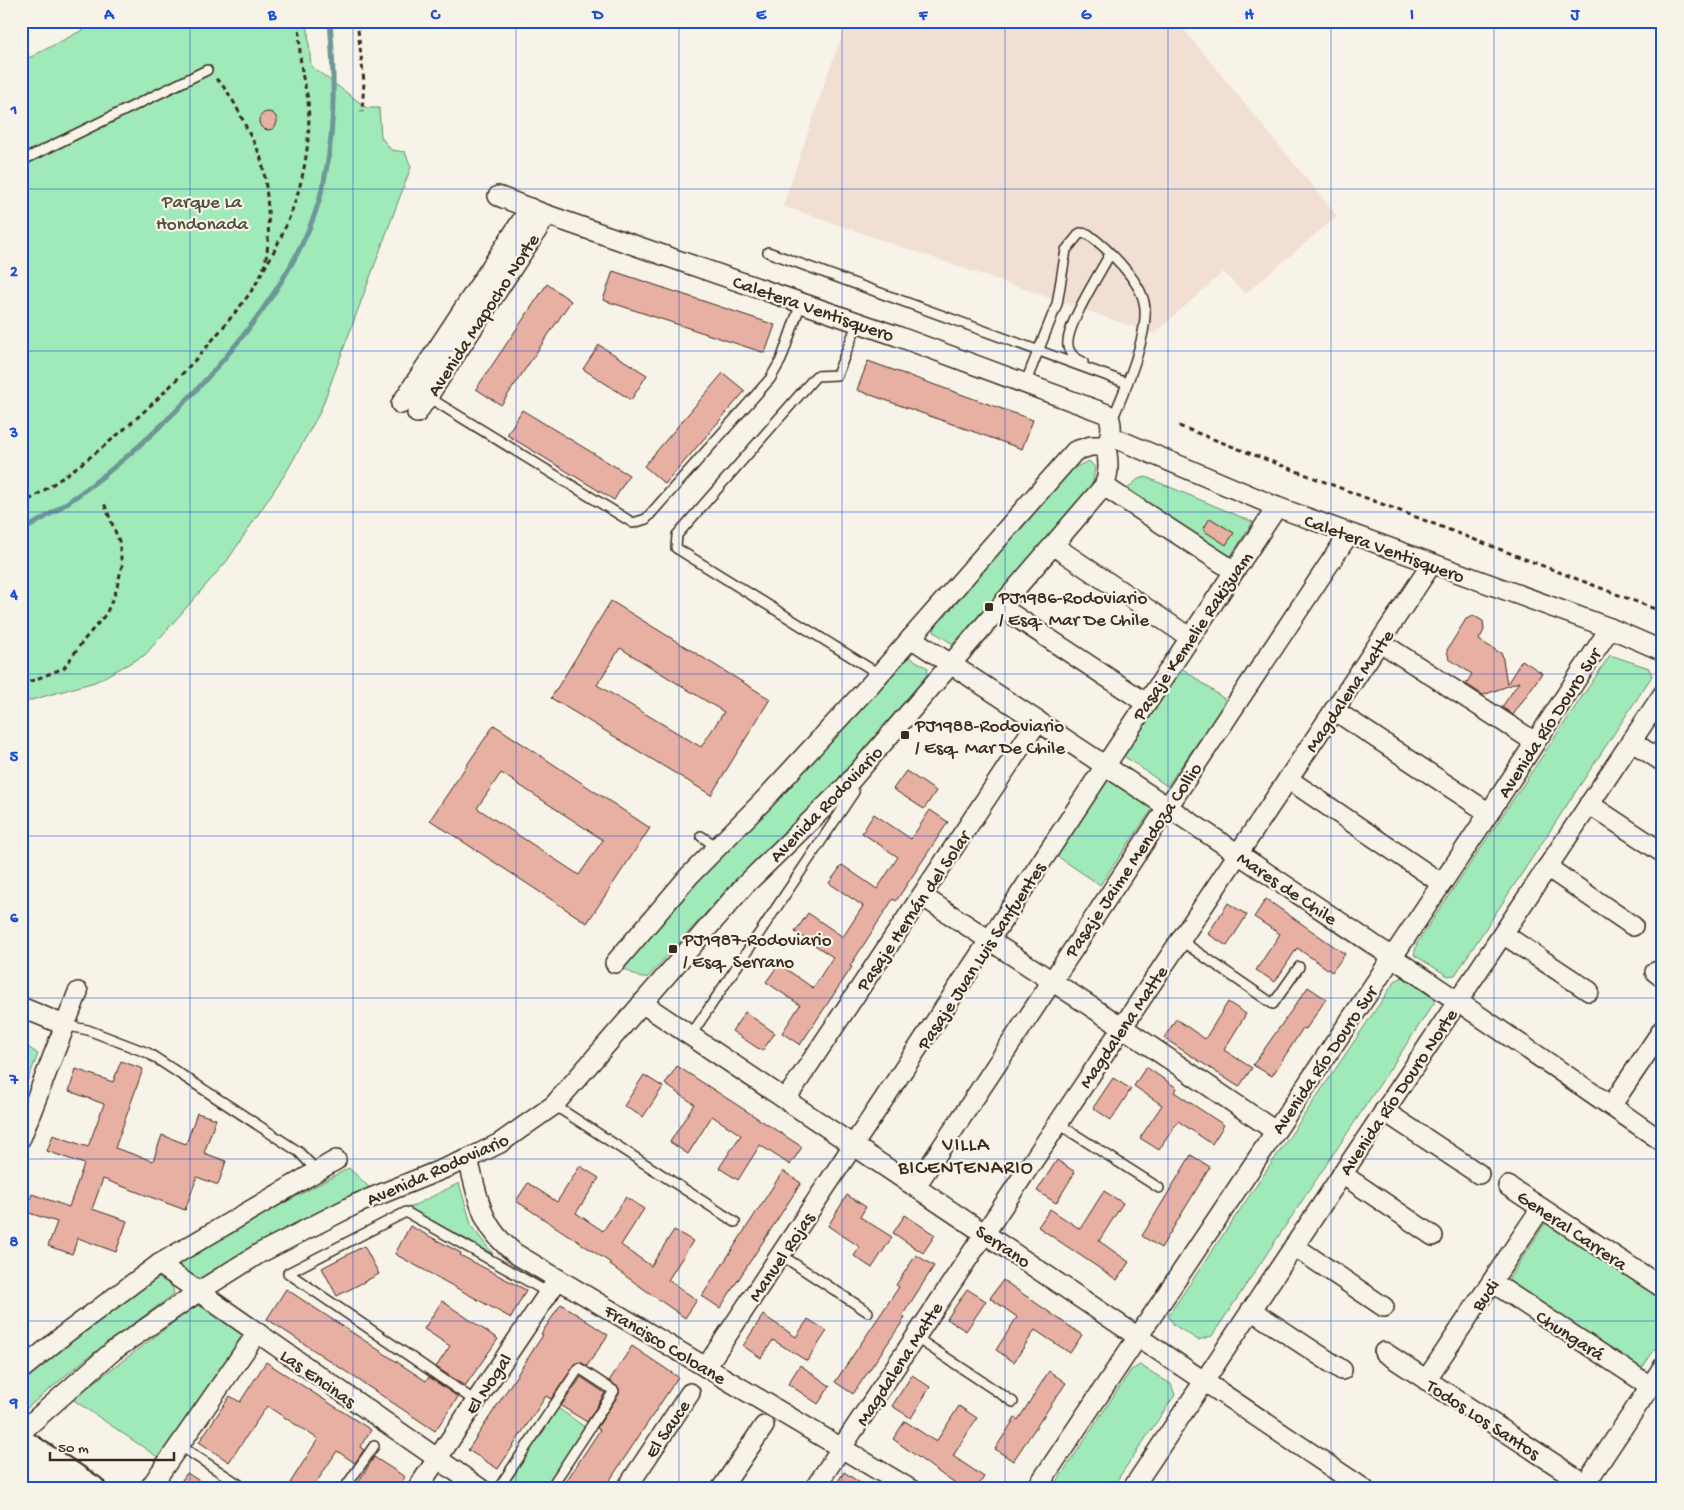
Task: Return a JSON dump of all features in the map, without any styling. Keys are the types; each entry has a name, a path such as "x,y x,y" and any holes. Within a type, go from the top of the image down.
{"street":[{"name":"Caletera Ventisquero","path":"498,196 858,322 1107,414 1109,434 1278,507 1431,565 1610,628 1663,651"},
{"name":"Avenida Mapocho Norte","path":"409,408 538,211"},
{"path":"615,964 717,847 804,757 879,674 1075,451 1091,446 1109,434"},
{"name":"Avenida Rodoviario","path":"21,1432 114,1351 198,1292 260,1253 356,1204 500,1143 554,1105 744,886 846,786 1002,607 1104,486 1108,476 1109,434"},
{"path":"1104,486 1234,571"},
{"name":"Pasaje Kemelie Rakizuam","path":"1106,764 1278,507"},
{"name":"Pasaje Jaime Mendoza Collio","path":"916,1186 1349,534"},
{"path":"1054,546 1190,637"},
{"name":"Magdalena Matte","path":"814,1489 1431,565"},
{"path":"1002,607 1146,703"},
{"name":"Avenida Río Douro Sur","path":"1036,1489 1489,813 1610,628"},
{"name":"Mares de Chile","path":"911,638 1168,805 1238,854 1458,1000 1663,1142"},
{"path":"1380,642 1535,742"},
{"name":"Avenida Río Douro Norte","path":"1132,1489 1663,694"},
{"path":"1334,710 1489,813"},
{"name":"Pasaje Hernán del Solar","path":"786,1099 1038,721"},
{"path":"1632,741 1663,762"},
{"name":"Pasaje Juan Luis Sanfuentes","path":"855,1146 1106,764"},
{"path":"1288,779 1441,882"},
{"path":"1589,804 1663,853"},
{"path":"1547,867 1633,926"},
{"path":"922,896 1052,980 1275,1131"},
{"path":"1503,934 1589,991"},
{"path":"21,1138 78,992"},
{"name":"Serrano","path":"642,1003 1204,1381 1355,1486"},
{"path":"21,1007 64,1024"},
{"path":"1611,1106 1663,1029"},
{"path":"1384,1111 1478,1174"},
{"name":"Manuel Rojas","path":"706,1368 855,1146"},
{"name":"Francisco Coloane","path":"468,1158 480,1205 492,1233 552,1285 706,1368 910,1489"},
{"path":"21,1370 65,1334 159,1264 336,1160"},
{"path":"1342,1174 1433,1236"},
{"name":"General Carrera","path":"1508,1186 1663,1288"},
{"name":"Budi","path":"1426,1380 1542,1208"},
{"path":"1294,1246 1384,1307"},
{"name":"Las Encinas","path":"159,1264 481,1489"},
{"name":"Chungará","path":"1492,1282 1650,1386"},
{"name":"El Nogal","path":"416,1489 552,1285"},
{"path":"1251,1310 1342,1370"},
{"path":"149,1489 256,1333"},
{"name":"Todos Los Santos","path":"1384,1352 1583,1487"},
{"path":"1583,1487 1663,1366"},
{"name":"El Sauce","path":"626,1489 690,1393"},
{"path":"721,1489 764,1426"},
{"path":"21,1442 92,1489"},
{"path":"21,1466 56,1489"}],"lane":[{"path":"21,161 207,70"},
{"path":"1025,384 1057,304 1061,289 1063,265 1071,241 1080,233 1088,234 1131,276 1140,288 1145,303 1140,340 1109,434"},
{"path":"768,252 1127,383"},
{"path":"1099,373 1074,357 1068,347 1068,337 1110,254"},
{"path":"420,392 633,523 646,519 770,379 781,360 801,303"},
{"path":"858,322 837,375 816,376 676,535 676,548 879,674"},
{"path":"691,1035 854,792 846,786"},
{"path":"701,836 717,847"},
{"path":"1180,940 1273,1004 1299,967"},
{"path":"64,1024 88,1030 148,1053 298,1152 317,1171"},
{"path":"554,1105 736,1222"},
{"path":"1057,1123 1159,1188"},
{"path":"475,1401 288,1273 406,1212 552,1285"},
{"path":"781,1255 868,1312"},
{"path":"915,1336 1013,1402"},
{"path":"498,1489 579,1368 614,1391 550,1489"},
{"path":"179,1445 246,1489"},
{"path":"344,1489 374,1446"}],"path":[{"path":"21,505 75,470 137,418 170,387 198,358 245,300 282,238 298,196 308,143 308,100 301,70 299,21"},
{"path":"357,21 364,82 362,112"},
{"path":"207,70 227,88 261,158 267,192 267,250 262,271"},
{"path":"1179,426 1663,612"},
{"path":"21,685 64,668 83,641 106,614 116,592 122,566 119,541 104,503"}],"shaded area":[{"path":"848,21 1177,21 1337,216 1245,294 1223,272 1154,334 783,206 829,70"}],"green space":[{"name":"Parque La Hondonada","path":"100,21 307,21 311,66 367,108 379,108 381,137 391,150 405,152 411,167 320,412 287,471 227,561 145,655 95,682 21,703 21,62"},
{"path":"1089,461 1095,467 1092,489 953,644 934,632 937,619 1069,470"},
{"path":"1146,477 1253,522 1228,560 1126,490 1138,479"},
{"path":"1610,655 1649,668 1652,676 1455,975 1448,976 1414,955 1417,943"},
{"path":"909,657 928,668 927,675 839,778 723,894 648,977 640,978 625,969 624,964 720,853 902,661"},
{"path":"1179,666 1227,701 1167,786 1118,752"},
{"path":"1105,775 1153,808 1100,885 1051,852"},
{"path":"1403,977 1436,1000 1212,1336 1198,1340 1174,1325 1168,1316 1395,981"},
{"path":"21,1042 38,1054 21,1097"},
{"path":"349,1168 370,1188 248,1249 199,1279 194,1279 179,1266 181,1260 189,1254"},
{"path":"459,1183 472,1227 493,1254 409,1208"},
{"path":"1548,1219 1663,1294 1663,1337 1640,1371 1506,1283"},
{"path":"159,1278 172,1285 174,1294 87,1358 21,1413 21,1379 150,1281"},
{"path":"201,1304 243,1335 159,1458 72,1399 190,1310"},
{"path":"1140,1365 1171,1384 1175,1395 1111,1489 1052,1489 1131,1370"},
{"path":"558,1408 586,1428 545,1489 516,1489 508,1483"}],"building":[{"path":"268,112 274,115 277,121 274,127 268,130 262,127 259,121 262,115"},
{"path":"613,271 775,325 765,353 603,300"},
{"path":"547,284 571,301 501,405 476,389"},
{"path":"599,345 647,375 631,400 583,369"},
{"path":"868,361 1033,420 1022,449 857,390"},
{"path":"723,373 745,391 665,484 644,466"},
{"path":"522,410 629,475 614,500 507,435"},
{"path":"1210,518 1234,533 1226,545 1203,530"},
{"path":"611,601 770,699 711,795 551,698","holes":["620,648 724,712 701,747 597,685"]},
{"path":"1474,616 1483,621 1484,630 1479,640 1502,654 1507,684 1522,660 1542,673 1513,715 1502,707 1519,682 1483,695 1466,684 1472,674 1449,659 1447,650 1466,619"},
{"path":"494,725 650,828 587,923 430,820","holes":["501,773 603,840 579,875 477,808"]},
{"path":"906,771 936,791 924,809 893,789"},
{"path":"930,810 948,822 896,901 893,899 850,966 852,967 800,1045 782,1033 800,1005 766,982 779,964 813,988 833,957 795,932 808,913 843,937 863,906 829,883 842,865 877,889 898,857 862,833 874,814 911,839"},
{"path":"1266,899 1345,954 1332,972 1297,948 1275,982 1256,970 1280,934 1254,917"},
{"path":"1228,903 1247,915 1227,946 1208,934"},
{"path":"1308,987 1326,999 1306,1029 1303,1028 1272,1076 1253,1065"},
{"path":"1228,1002 1246,1014 1224,1050 1252,1068 1239,1087 1164,1038 1176,1019 1205,1039"},
{"path":"745,1012 775,1033 762,1051 732,1031"},
{"path":"121,1061 143,1069 115,1148 153,1161 162,1135 186,1144 197,1113 216,1119 204,1153 226,1161 218,1185 197,1177 185,1210 103,1179 92,1209 127,1221 116,1252 78,1238 72,1254 48,1246 57,1222 26,1212 32,1194 69,1207 84,1164 47,1151 53,1135 88,1147 104,1104 69,1091 76,1069 113,1082"},
{"path":"677,1066 802,1147 790,1165 760,1145 738,1180 719,1168 741,1135 712,1116 688,1154 670,1142 694,1104 665,1084"},
{"path":"1146,1067 1177,1088 1174,1092 1224,1125 1212,1144 1178,1121 1159,1150 1140,1138 1162,1105 1134,1086"},
{"path":"644,1075 663,1087 643,1117 624,1106"},
{"path":"1113,1078 1131,1089 1111,1120 1093,1108"},
{"path":"1191,1155 1210,1167 1161,1248 1142,1236"},
{"path":"1057,1160 1075,1172 1056,1203 1037,1191"},
{"path":"580,1166 599,1178 576,1213 603,1231 626,1197 644,1209 621,1245 651,1266 674,1230 693,1241 668,1280 697,1300 685,1318 610,1265 611,1263 516,1201 528,1183 557,1202"},
{"path":"783,1171 801,1183 720,1308 702,1296"},
{"path":"1104,1191 1123,1203 1099,1241 1129,1262 1117,1280 1038,1227 1050,1209 1080,1229"},
{"path":"847,1195 866,1207 860,1217 892,1237 872,1268 854,1256 860,1247 828,1226"},
{"path":"905,1215 935,1235 923,1253 893,1233"},
{"path":"410,1226 526,1290 511,1318 395,1254"},
{"path":"364,1246 379,1274 337,1296 322,1268"},
{"path":"916,1255 934,1266 902,1316 905,1318 853,1394 835,1382 899,1287 896,1285"},
{"path":"1003,1280 1082,1335 1070,1353 1035,1330 1014,1362 996,1350 1017,1317 990,1298"},
{"path":"286,1289 426,1381 429,1377 458,1397 435,1431 267,1319"},
{"path":"967,1289 986,1301 966,1331 947,1319"},
{"path":"442,1301 498,1339 465,1386 436,1367 450,1346 424,1329"},
{"path":"561,1304 608,1335 587,1366 580,1362 576,1363 551,1399 546,1396 498,1469 468,1450"},
{"path":"763,1315 796,1337 808,1319 827,1331 807,1361 773,1340 761,1358 743,1346"},
{"path":"632,1346 678,1377 604,1489 561,1489 600,1430 597,1428 619,1394 619,1388 609,1381"},
{"path":"266,1362 371,1430 360,1447 364,1450 355,1463 337,1451 312,1489 298,1489 290,1483 318,1439 267,1406 229,1462 199,1442 230,1396 240,1402"},
{"path":"800,1365 830,1386 818,1404 788,1384"},
{"path":"1049,1371 1066,1383 1013,1461 995,1449 1015,1418 1018,1420"},
{"path":"912,1375 930,1387 911,1418 892,1406"},
{"path":"581,1377 605,1393 587,1422 561,1406"},
{"path":"959,1406 977,1418 953,1456 984,1477 976,1489 962,1489 893,1439 905,1421 936,1442"},
{"path":"374,1457 405,1477 397,1489 354,1489"},
{"path":"844,1472 869,1489 833,1489"},
{"path":"187,1473 212,1489 176,1489"}],"waterway":[{"path":"21,531 63,506 108,472 153,433 197,389 238,342 273,294 301,246 319,201 325,179 333,112 330,21"}],"place":[{"name":"PJ1986-Rodoviario / Esq. Mar De Chile","path":"989,607"},
{"name":"PJ1988-Rodoviario / Esq. Mar De Chile","path":"905,735"},
{"name":"PJ1987-Rodoviario / Esq. Serrano","path":"673,949"}],"district":[{"name":"VILLA BICENTENARIO","path":"966,1154"}]}
